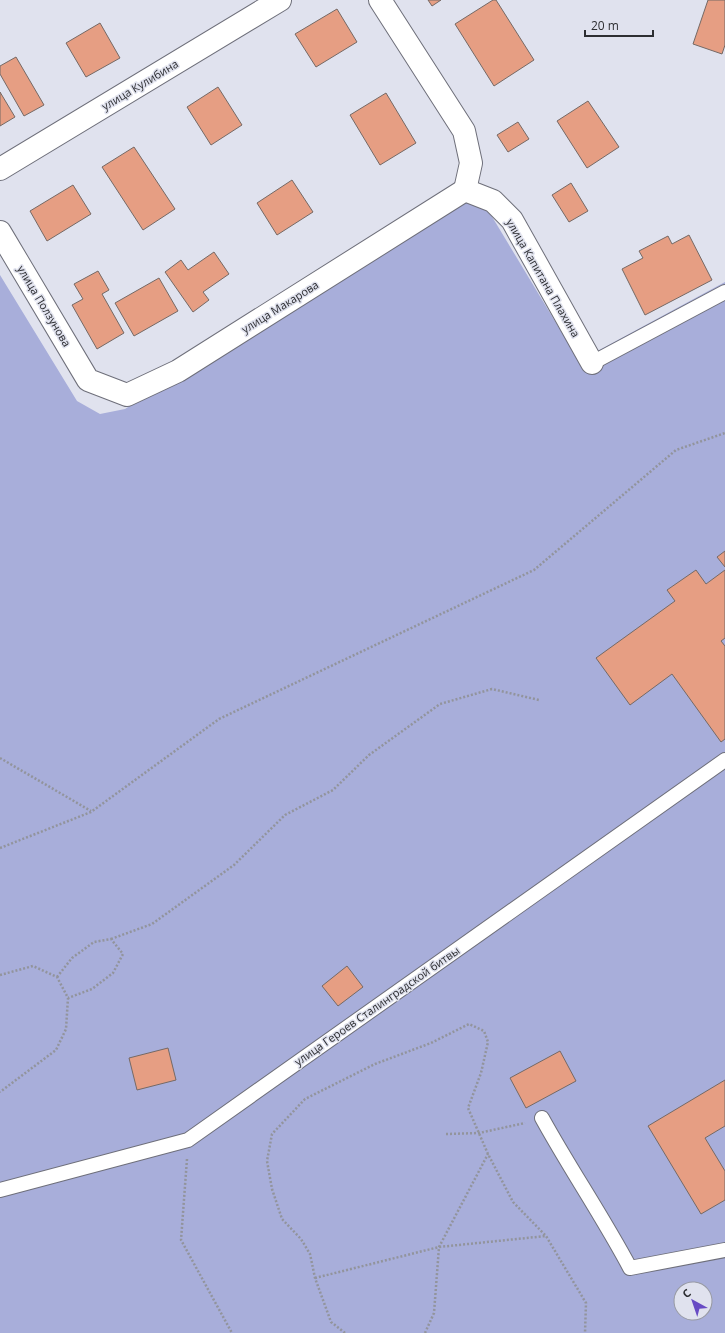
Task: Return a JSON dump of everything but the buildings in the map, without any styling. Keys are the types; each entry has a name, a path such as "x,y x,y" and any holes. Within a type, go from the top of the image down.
{"street":[{"name":"улица Кулибина","path":"0,170 280,0"},
{"path":"380,0 464,131 471,163 465,190"},
{"name":"улица Капитана Плахина","path":"465,190 493,201 512,220 592,364"},
{"name":"улица Макарова","path":"88,380 127,395 178,371 465,190"},
{"name":"улица Ползунова","path":"0,232 88,380"}],"lane":[{"path":"592,364 725,292"},
{"name":"улица Героев Сталинградской битвы","path":"0,1190 188,1140 725,760"},
{"path":"542,1118 563,1156 611,1232 630,1268 725,1250"}],"path":[{"path":"0,848 91,812 219,719 534,570 676,450 725,433"},
{"path":"57,977 72,958 94,942 111,939 152,924 158,920 234,865 285,815 333,790 368,754 440,704 492,689 539,700"},
{"path":"0,758 91,812"},
{"path":"68,998 92,989 113,973 123,954 111,939"},
{"path":"0,975 33,966 57,977 68,998 66,1029 56,1050 0,1092"},
{"path":"345,1333 331,1322 315,1278 310,1254 301,1239 282,1219 272,1189 267,1161 272,1134 305,1099 375,1064 431,1043 469,1024 484,1031 488,1042 481,1073 468,1108 488,1154 513,1202 546,1236 586,1303 585,1333"},
{"path":"446,1134 479,1133 542,1118"},
{"path":"188,1140 181,1240 232,1333"},
{"path":"425,1333 434,1313 439,1247 488,1154"},
{"path":"315,1278 439,1247 546,1236"}],"shaded area":[{"path":"465,197 485,205 579,361 725,282 725,1333 0,1333 0,275 77,401 100,414 125,409"}]}
